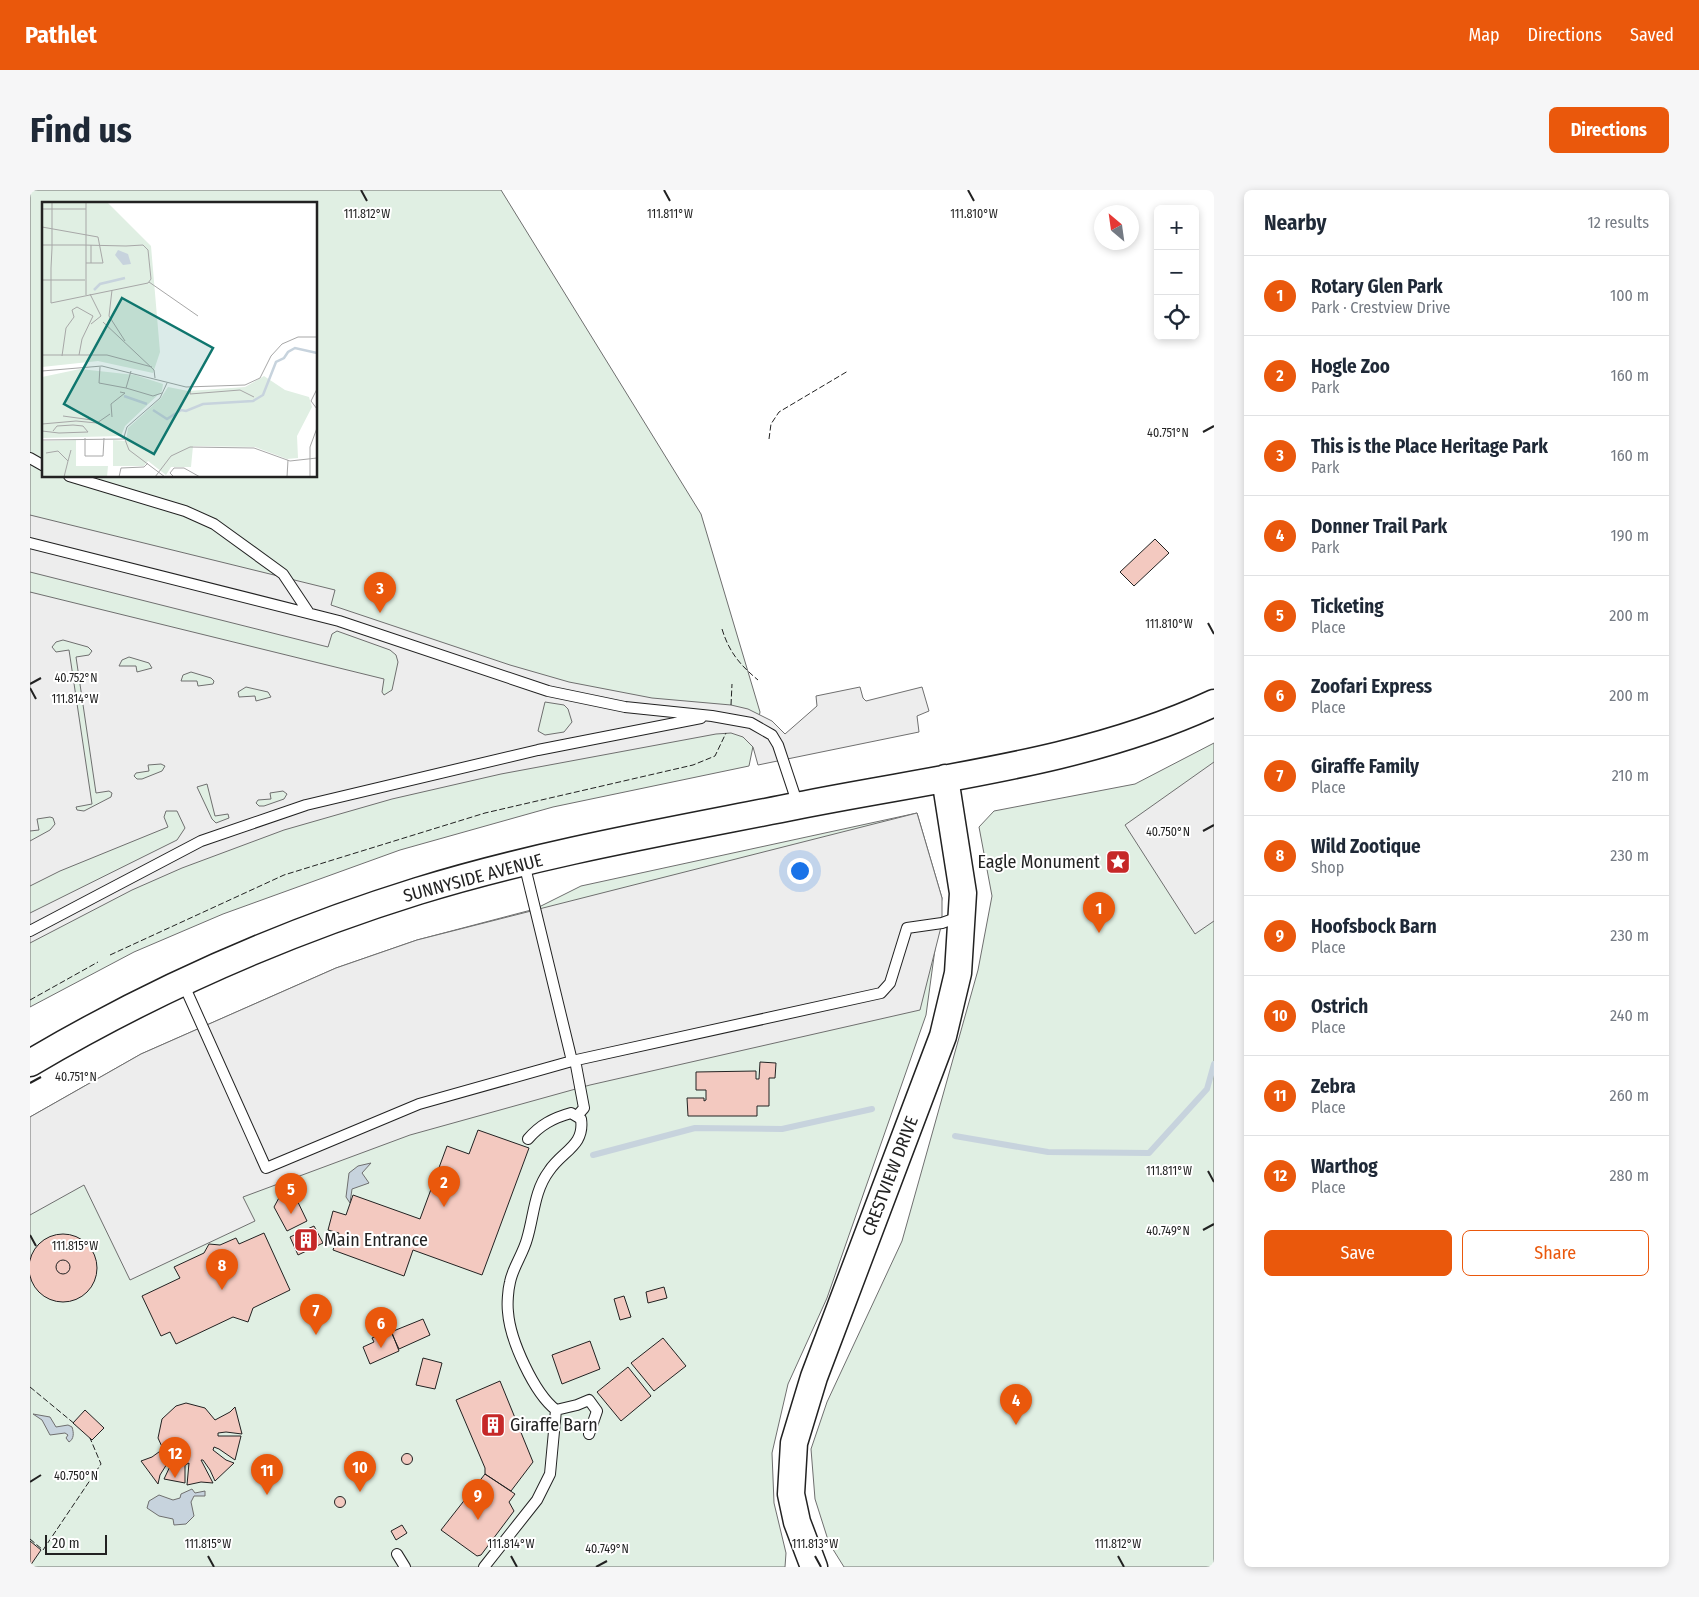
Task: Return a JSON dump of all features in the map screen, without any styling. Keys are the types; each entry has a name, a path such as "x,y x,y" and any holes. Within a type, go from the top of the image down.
{"main road":[{"name":"SUNNYSIDE AVENUE","path":"30,1063 183,982 259,948 418,891 524,863 798,805 1088,749 1213,706"},
{"name":"CRESTVIEW DRIVE","path":"814,1567 797,1522 791,1494 794,1443 814,1377 942,1036 958,973 963,916 961,871 944,778"}],"lane":[{"path":"30,458 42,465"},
{"path":"76,478 185,511 214,524 283,574 310,613"},
{"path":"30,543 310,613 548,691 625,707 712,716 751,723 772,735 778,745 798,805"},
{"path":"30,931 201,841 280,813 365,789 538,750 712,716"},
{"path":"524,863 574,1060 584,1108 577,1116"},
{"path":"183,982 266,1168 419,1104 574,1060 881,993 890,983 907,928 942,923 963,916"},
{"path":"528,1139 536,1129 554,1118 571,1113 581,1119 583,1131 576,1142 549,1170 533,1206 527,1239 510,1281 508,1312 518,1349 535,1383 549,1404 556,1410"},
{"path":"556,1410 577,1406 589,1400 597,1411 589,1434"},
{"path":"484,1567 537,1500 550,1474 556,1410"},
{"path":"397,1554 405,1567"}],"green space":[{"path":"30,190 501,190 701,514 760,712 749,766 553,807 400,850 223,914 134,952 30,1007"},
{"path":"1214,743 1214,1567 844,1567 829,1543 815,1499 811,1449 827,1402 902,1241 978,970 992,896 979,827 994,811 1135,784"},
{"path":"917,813 942,898 926,1015 827,1298 788,1384 772,1453 774,1503 786,1553 785,1567 30,1567 30,1117 141,1054 336,968 417,940 535,909 581,886"}],"shaded area":[{"path":"30,515 335,590 331,605 510,665 569,682 652,698 731,705 748,709 772,721 785,734 817,706 816,696 860,687 863,698 866,701 922,687 929,711 917,716 919,732 758,765 753,747 743,737 731,733 716,734 501,774 392,799 284,830 182,868 132,890 30,943 30,913 177,840 185,828 177,811 166,811 164,817 168,827 60,871 30,886 30,841 50,830 55,824 53,818 50,817 37,819 39,830 30,831 30,592 384,679 382,692 384,695 392,690 398,662 396,655 390,650 337,631 332,634 328,647 30,572","holes":["63,640 88,647 92,651 89,655 76,657 96,793 109,791 112,793 111,797 84,811 77,810 76,807 92,804 69,650 56,652 52,647 56,642","129,657 149,663 152,668 137,672 136,666 119,666 122,660","191,672 211,678 214,681 213,684 198,686 197,681 181,681 183,675","246,687 268,692 271,697 256,701 255,696 239,697 238,692","545,702 564,705 568,709 572,722 564,732 545,735 538,731","161,764 165,766 162,771 142,779 137,779 134,776 136,773 149,771 148,765","207,784 215,816 228,814 229,818 216,823 212,819 197,787","283,791 287,794 284,799 264,806 259,806 256,803 258,800 271,799 270,793"]},
{"path":"1214,762 1214,921 1195,934 1125,825"},
{"path":"917,813 942,898 942,923 920,1010 590,1085 410,1135 243,1197 255,1221 130,1280 84,1185 30,1215 30,1117 141,1054 336,968 417,940"},
{"path":"371,1163 362,1173 369,1183 352,1189 350,1203 346,1197 349,1173 358,1166"},
{"path":"33,1414 50,1417 56,1427 68,1425 72,1427 73,1438 69,1442 66,1438 68,1435 65,1433 50,1435 42,1420"},
{"path":"192,1489 195,1493 205,1491 205,1496 194,1496 191,1502 194,1516 186,1524 174,1525 173,1519 159,1516 147,1508 149,1501 159,1495 173,1500 180,1498 181,1494"}],"building":[{"path":"1155,539 1169,553 1134,586 1120,572"},
{"path":"760,1062 776,1063 775,1078 769,1078 769,1106 757,1106 757,1116 688,1116 687,1098 704,1098 704,1101 706,1100 706,1090 696,1090 696,1072 756,1071 756,1079 759,1079"},
{"path":"478,1130 529,1148 482,1275 413,1250 404,1276 333,1250 339,1233 328,1230 333,1211 346,1215 353,1195 420,1219 447,1146 469,1154"},
{"path":"281,1194 295,1196 307,1221 287,1231 274,1207"},
{"name":"Main Entrance","path":"314,1226 323,1243 298,1255 290,1237"},
{"path":"264,1233 290,1290 253,1308 248,1322 233,1317 176,1344 170,1332 161,1336 142,1296 180,1278 174,1267 204,1253 209,1244 220,1245 236,1238 239,1244"},
{"path":"70,1234 82,1240 91,1249 97,1261 95,1281 87,1292 70,1302 56,1302 39,1292 31,1281 29,1261 39,1244 50,1236"},
{"path":"60,1260 66,1260 70,1267 66,1274 60,1274 56,1270 56,1264"},
{"path":"664,1287 667,1298 648,1303 646,1292"},
{"path":"624,1296 631,1317 620,1320 614,1299"},
{"path":"423,1319 430,1335 399,1349 391,1332"},
{"path":"391,1330 399,1351 370,1364 363,1347 374,1342 372,1338"},
{"path":"663,1338 686,1366 654,1391 631,1363"},
{"path":"590,1341 600,1369 562,1384 552,1355"},
{"path":"423,1358 442,1363 435,1389 416,1385"},
{"path":"628,1367 651,1396 621,1421 597,1392"},
{"name":"Giraffe Barn","path":"500,1381 533,1462 511,1491 485,1474 485,1468 456,1400"},
{"path":"186,1403 205,1408 215,1420 235,1407 242,1434 226,1432 218,1433 218,1436 241,1436 235,1460 219,1449 214,1447 213,1450 226,1460 234,1463 215,1481 210,1470 201,1460 213,1483 201,1482 187,1485 189,1463 185,1465 185,1483 164,1479 173,1460 170,1459 160,1475 158,1484 141,1461 152,1457 163,1449 158,1438 162,1419 176,1406"},
{"path":"85,1410 104,1428 92,1440 73,1423"},
{"path":"407,1453 413,1459 407,1465 401,1459"},
{"path":"485,1474 515,1494 509,1502 514,1511 481,1555 477,1556 441,1530"},
{"path":"340,1496 346,1502 340,1508 334,1502"},
{"path":"402,1525 407,1533 396,1540 391,1531"},
{"path":"30,1541 41,1550 30,1566"}],"waterway":[{"path":"955,1136 1048,1152 1149,1153 1207,1089 1214,1064"},
{"path":"593,1155 695,1128 782,1129 872,1109"}],"fence":[{"path":"769,439 771,424 779,412 848,371"},
{"path":"722,629 728,645 736,658 758,680"},
{"path":"731,705 732,684"},
{"path":"110,955 284,875 485,813 693,765 715,756 726,733"},
{"path":"30,1000 98,962"},
{"path":"30,1387 76,1425"},
{"path":"30,1539 43,1550 101,1464 90,1438"}],"place":[{"name":"This is the Place Heritage Park","path":"380,613"},
{"name":"Eagle Monument","path":"1118,862"},
{"name":"Rotary Glen Park","path":"1099,933"},
{"name":"Hogle Zoo","path":"444,1207"},
{"name":"Ticketing","path":"291,1214"},
{"name":"Main Entrance","path":"306,1240"},
{"name":"Wild Zootique","path":"222,1290"},
{"name":"Giraffe Family","path":"316,1335"},
{"name":"Zoofari Express","path":"381,1348"},
{"name":"Giraffe Barn","path":"493,1425"},
{"name":"Donner Trail Park","path":"1016,1425"},
{"name":"Warthog","path":"175,1478"},
{"name":"Ostrich","path":"360,1492"},
{"name":"Zebra","path":"267,1495"},
{"name":"Hoofsbock Barn","path":"478,1520"}]}
